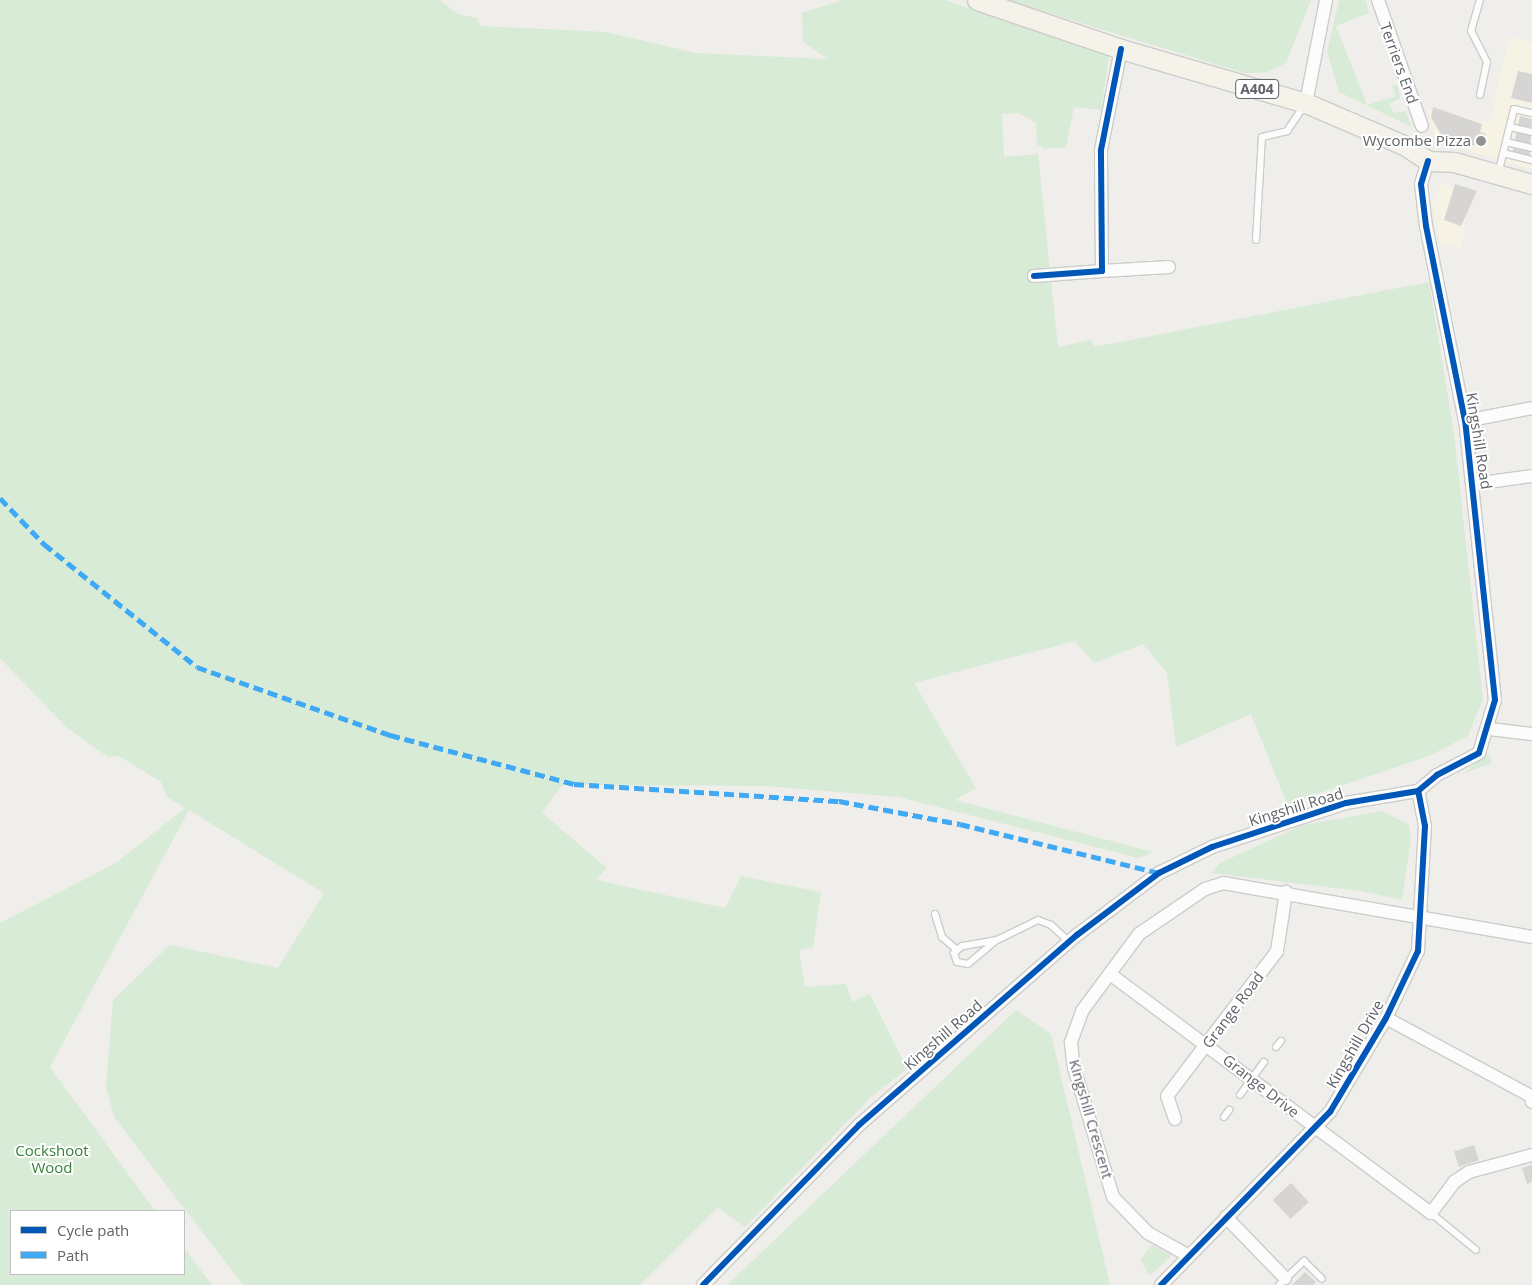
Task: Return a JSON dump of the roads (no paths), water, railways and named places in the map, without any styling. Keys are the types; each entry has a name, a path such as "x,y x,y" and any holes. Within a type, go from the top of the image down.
{"main road":[{"name":"A404","path":"977,0 1121,49 1306,103 1406,146 1428,161"},
{"path":"1428,161 1454,162 1532,184"}],"street":[{"path":"1306,103 1326,0"},
{"name":"Terriers End","path":"1378,0 1422,126"},
{"path":"1102,272 1103,135 1121,49"},
{"name":"Kingshill Road","path":"703,1285 859,1125 1069,942 1159,873 1212,847 1346,803 1418,791 1438,774 1479,753 1490,729 1495,700 1474,484 1465,421 1426,226 1422,184 1428,161"},
{"path":"1034,276 1169,267"},
{"path":"1465,421 1532,408"},
{"path":"1474,484 1532,476"},
{"path":"1490,729 1532,734"},
{"name":"Kingshill Drive","path":"1161,1285 1330,1112 1386,1018 1418,951 1422,916 1426,826 1418,791"},
{"name":"Kingshill Crescent","path":"1189,1256 1148,1233 1113,1197 1074,1068 1071,1042 1082,1011 1139,934 1205,888 1223,883 1422,916 1532,938"},
{"name":"Grange Road","path":"1175,1119 1167,1096 1277,951 1286,892"},
{"name":"Grange Drive","path":"1110,974 1207,1044 1315,1128 1431,1213"},
{"path":"1386,1018 1531,1096 1532,1102"},
{"path":"1431,1213 1454,1182 1470,1172 1532,1155"},
{"path":"1226,1217 1282,1281"}],"lane":[{"path":"1480,0 1471,31 1487,62 1480,95"},
{"path":"1256,240 1262,137 1287,131 1306,103"},
{"path":"1498,175 1514,108 1532,113"},
{"path":"1510,127 1532,132"},
{"path":"1506,142 1532,148"},
{"path":"1504,153 1532,160"},
{"path":"934,914 942,937 956,949 957,962 968,964 997,940 1038,920 1052,925 1069,942"},
{"path":"956,949 997,940"},
{"path":"1276,1047 1281,1041"},
{"path":"1240,1094 1264,1062"},
{"path":"1224,1117 1229,1110"},
{"path":"1431,1213 1476,1250"},
{"path":"1282,1281 1304,1261 1322,1279"}],"place":[{"name":"Wycombe Pizza","path":"1481,141"}],"park label":[{"name":"Cockshoot Wood","path":"52,1158"}]}
